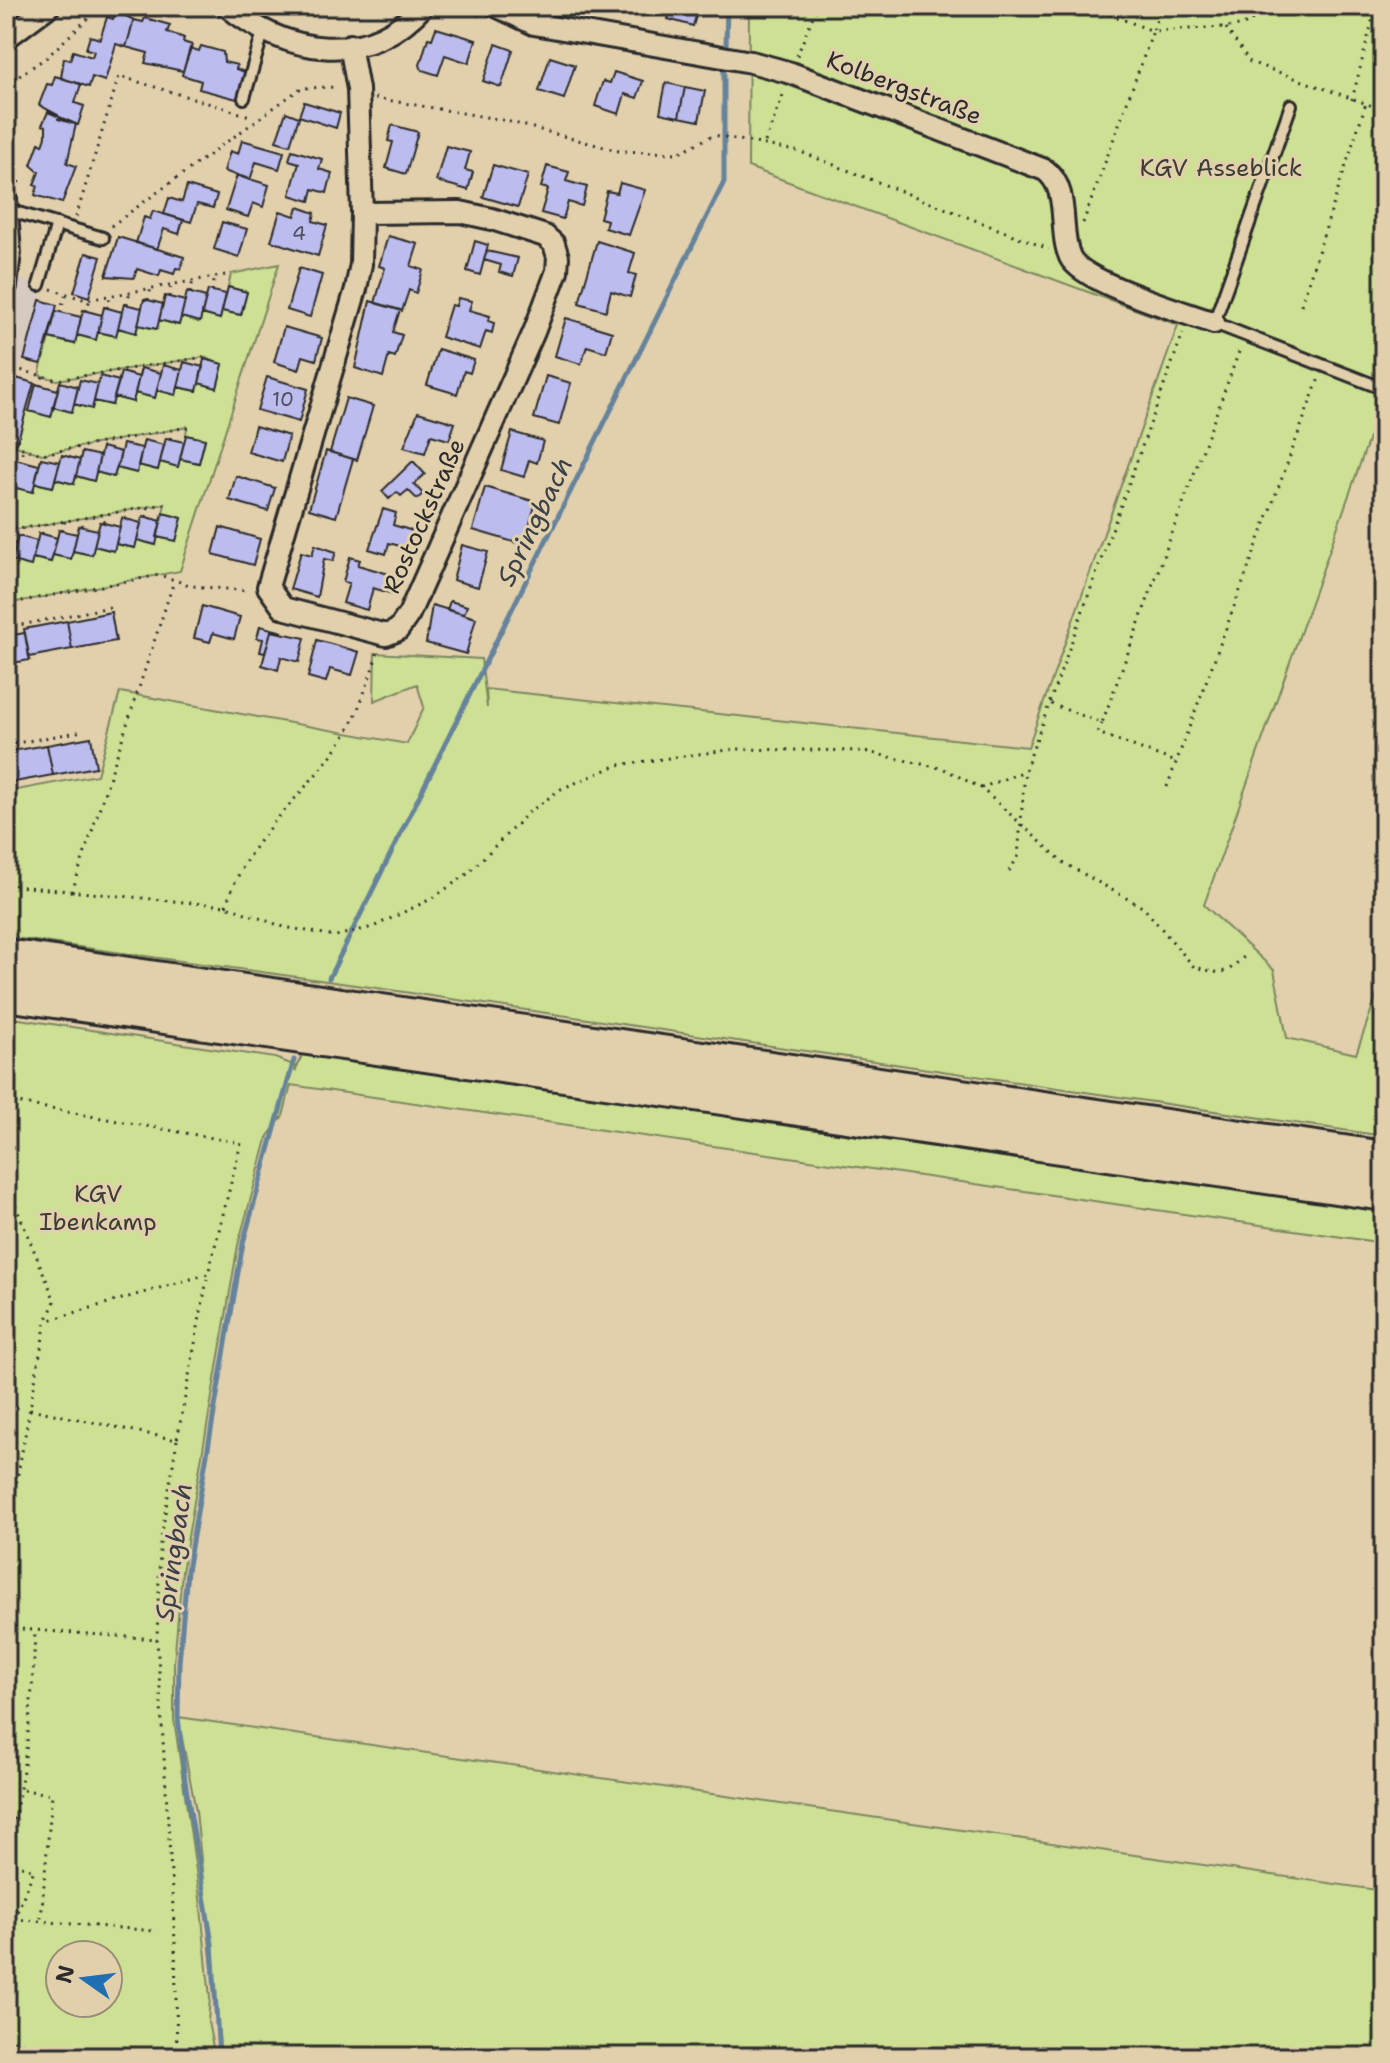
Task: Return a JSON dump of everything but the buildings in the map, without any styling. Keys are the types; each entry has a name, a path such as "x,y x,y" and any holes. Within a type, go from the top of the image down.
{"highway":[{"path":"6,958 1384,1160"},
{"path":"6,992 1384,1192"}],"street":[{"path":"6,38 49,6"},
{"path":"227,6 263,32 315,49 350,45 387,33 423,6"},
{"name":"Kolbergstraße","path":"496,6 534,24 751,62 791,73 1045,170 1056,182 1070,257"},
{"name":"Rostockstraße","path":"350,45 358,89 361,264 268,587 283,608 386,635 398,630 409,614 534,332 557,271 558,257 554,244 545,236 481,216 422,210 362,213"},
{"path":"6,286 10,253 7,205"},
{"path":"1070,257 1083,271 1102,281 1214,323"}],"lane":[{"path":"244,98 263,32"},
{"path":"1291,105 1214,323 1384,389"},
{"path":"7,205 98,236"},
{"path":"39,285 57,224"}],"path":[{"path":"6,85 47,57 101,6"},
{"path":"765,142 817,6"},
{"path":"1087,6 1153,31 1242,26 1253,19 1257,6"},
{"path":"98,236 301,88 358,89 370,97 503,120 619,151 678,153 714,135 765,142 801,152 1070,257 1161,6"},
{"path":"1352,100 1376,6"},
{"path":"1226,28 1250,62 1384,110"},
{"path":"76,216 119,76 250,116"},
{"path":"1301,305 1366,103"},
{"path":"6,334 20,279 90,299 231,274"},
{"path":"212,291 215,276"},
{"path":"190,293 193,281"},
{"path":"169,297 171,284"},
{"path":"148,300 151,288"},
{"path":"127,304 130,291"},
{"path":"60,312 66,293"},
{"path":"107,308 111,295"},
{"path":"86,311 90,299"},
{"path":"1009,871 1018,857 1025,771 1190,314"},
{"path":"1176,762 1098,733 1245,336"},
{"path":"6,366 65,381 205,357"},
{"path":"1167,787 1323,367"},
{"path":"40,386 43,376"},
{"path":"6,443 48,453 188,427"},
{"path":"170,439 172,430"},
{"path":"149,441 151,434"},
{"path":"127,445 129,438"},
{"path":"106,448 108,442"},
{"path":"86,453 88,445"},
{"path":"20,461 23,448"},
{"path":"65,456 67,449"},
{"path":"46,459 48,453"},
{"path":"6,525 23,528 165,504"},
{"path":"146,517 148,507"},
{"path":"125,519 127,511"},
{"path":"103,522 105,515"},
{"path":"82,526 84,518"},
{"path":"62,531 65,521"},
{"path":"42,534 44,525"},
{"path":"21,537 23,528"},
{"path":"6,604 160,575 174,581 72,892"},
{"path":"253,591 254,581"},
{"path":"6,628 115,606"},
{"path":"226,906 236,875 252,847 343,737 360,706 380,648"},
{"path":"1051,704 1102,723"},
{"path":"6,745 83,731"},
{"path":"6,885 226,906 284,927 336,936 373,927 431,899 466,875 528,813 561,789 618,765 735,749 863,751 944,769 981,788 1064,863 1144,908 1194,967 1219,973 1230,969 1246,955"},
{"path":"981,788 1025,771"},
{"path":"6,1109 18,1103 241,1143 208,1274 160,1544 157,1639 175,1941 177,2057"},
{"path":"6,1183 55,1301 46,1321 6,1539"},
{"path":"46,1321 208,1274"},
{"path":"30,1409 177,1440"},
{"path":"6,1628 140,1641 157,1639"},
{"path":"6,1851 23,1790 35,1632"},
{"path":"23,1790 52,1794 41,1919"},
{"path":"6,1861 34,1870 6,1939"},
{"path":"14,1919 155,1931"},
{"path":"6,2038 73,2057"}],"shaded area":[{"path":"20,279 44,287 6,415 6,334"}],"green space":[{"name":"KGV Asseblick","path":"749,6 1384,6 1384,396 1204,905 1274,970 1287,1038 1356,1054 1384,974 1384,1136 370,987 6,937 6,792 97,775 120,692 407,744 424,707 417,684 374,701 375,653 481,659 487,708 486,689 1028,747 1178,325 748,167"},
{"path":"279,264 180,571 6,604 6,569 10,570 12,561 33,558 51,562 53,555 71,559 73,551 92,555 94,546 113,551 116,544 134,548 137,540 155,545 157,537 176,541 182,518 163,513 165,504 19,529 6,525 6,485 32,492 35,483 53,487 55,479 73,484 76,476 94,481 96,472 114,477 117,468 136,473 138,465 157,470 160,462 178,466 180,459 199,463 205,440 186,435 187,427 42,454 16,446 26,410 51,416 53,407 72,412 74,404 92,408 94,401 112,405 114,397 133,401 135,393 155,398 157,390 176,395 178,387 196,391 199,383 217,388 223,365 204,357 57,380 39,375 49,338 74,344 77,335 95,339 98,332 116,336 118,328 136,333 138,325 156,329 159,320 178,325 181,317 199,322 202,314 220,319 222,311 241,315 247,292 228,287 231,274"},
{"name":"KGV Ibenkamp","path":"6,1017 275,1058 296,1066 295,1072 302,1055 1384,1210 1384,1243 291,1085 283,1116 268,1136 238,1245 182,1572 174,1663 174,1719 200,1898 210,1998 208,2022 215,2057 6,2057"},
{"path":"178,1717 1384,1891 1384,2057 221,2057 196,1811"}],"waterway":[{"name":"Springbach","path":"726,45 727,6"},
{"name":"Springbach","path":"329,978 724,182 724,69"},
{"name":"Springbach","path":"219,2057 212,1944 185,1781 178,1717 179,1663 187,1571 243,1243 294,1060"}]}
